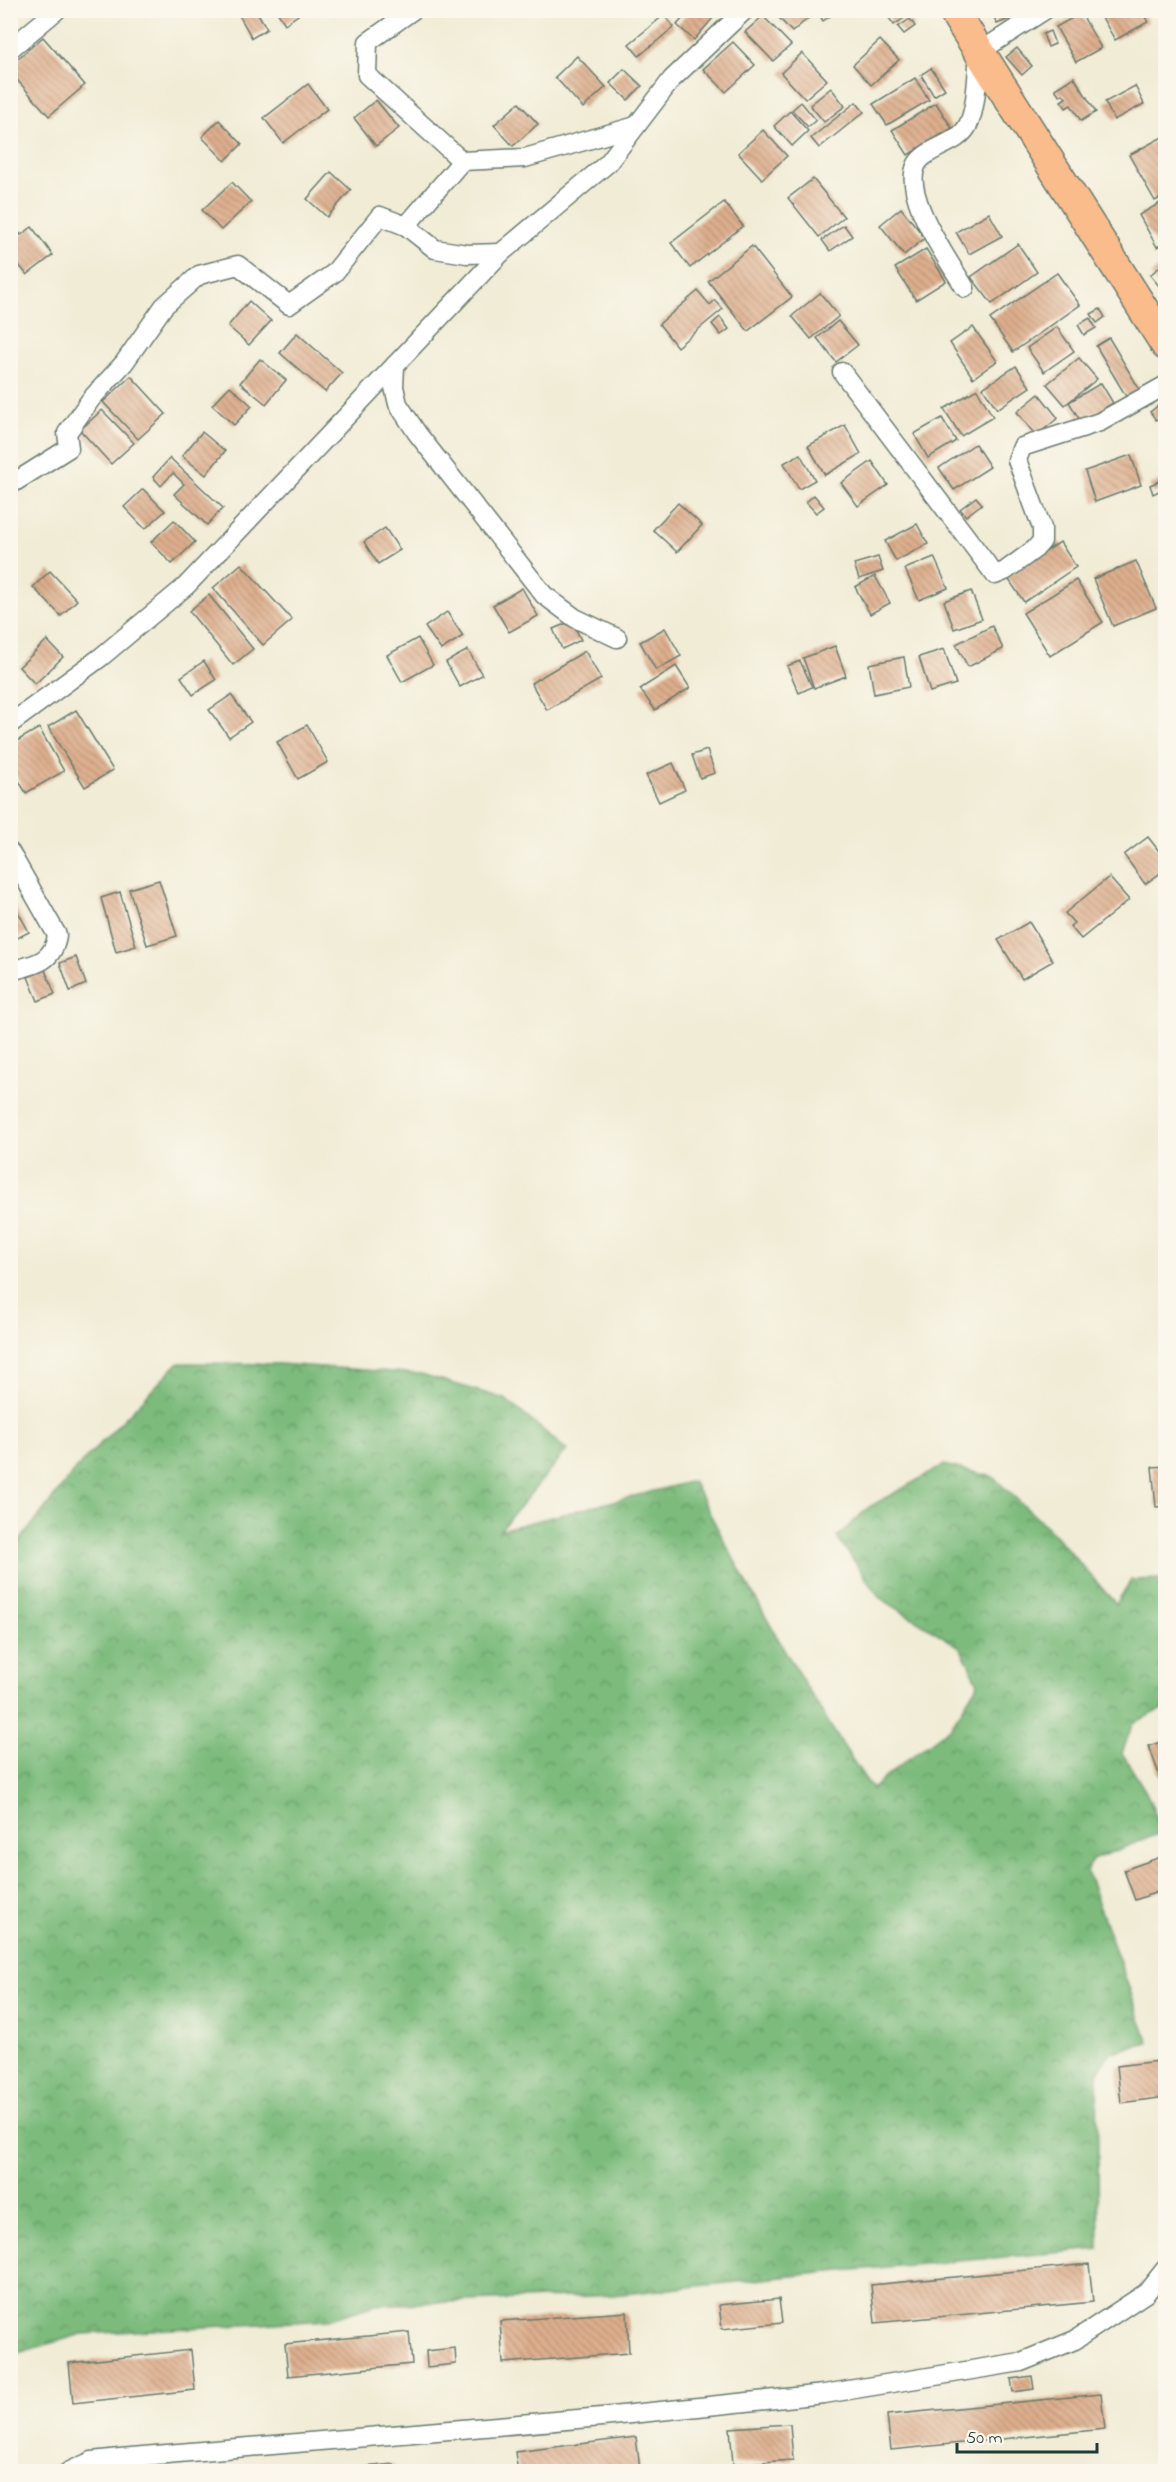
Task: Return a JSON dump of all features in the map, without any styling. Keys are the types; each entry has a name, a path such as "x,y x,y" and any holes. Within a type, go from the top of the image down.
{"main road":[{"path":"953,10 1166,345"}],"street":[{"path":"10,49 57,10"},
{"path":"413,10 368,42 367,75 462,161 525,158 636,126"},
{"path":"965,288 920,209 912,181 915,166 924,156 959,136 968,125 979,52 1045,10"},
{"path":"10,724 84,670 186,586 501,253 608,163 672,79 733,14"},
{"path":"406,226 462,161"},
{"path":"10,485 69,448 67,433 91,399 124,363 164,306 200,275 238,265 289,305 334,273 380,216 406,226 435,249 467,254 501,253"},
{"path":"395,365 394,387 398,404 417,433 544,595 575,618 617,638"},
{"path":"842,372 995,575 1005,571 1035,549 1042,541 1042,528 1017,460 1022,447 1100,422 1166,385"},
{"path":"10,852 57,935 56,949 45,960 10,971"},
{"path":"68,2472 92,2461 111,2459 602,2417 824,2394 1021,2362 1075,2340 1146,2293 1166,2268"}],"green space":[{"path":"178,1363 279,1364 421,1374 505,1399 567,1450 500,1530 693,1481 778,1638 823,1714 872,1789 951,1727 978,1683 960,1647 880,1598 837,1537 869,1507 944,1465 993,1477 1052,1532 1116,1604 1131,1580 1165,1579 1165,1708 1133,1723 1122,1753 1146,1792 1163,1832 1092,1860 1087,1872 1149,2043 1111,2052 1097,2074 1099,2249 840,2271 613,2295 375,2305 328,2320 82,2334 18,2353 11,2350 11,1552 75,1470"}],"building":[{"path":"236,10 256,10 267,29 252,38"},
{"path":"276,10 295,10 298,15 285,24"},
{"path":"690,10 705,10 713,18 694,40 677,25"},
{"path":"772,10 810,10 813,14 792,32"},
{"path":"816,10 838,10 823,21"},
{"path":"900,10 907,16 894,25 889,18"},
{"path":"991,10 1029,10 1029,11 997,24"},
{"path":"1141,10 1148,22 1115,40 1099,12"},
{"path":"1081,13 1101,48 1076,62 1056,27"},
{"path":"664,15 674,27 639,56 629,44"},
{"path":"763,16 791,45 773,61 745,32"},
{"path":"910,19 915,26 904,34 898,27"},
{"path":"1050,31 1055,44 1048,47 1043,34"},
{"path":"43,37 85,85 49,116 10,72 10,65"},
{"path":"880,40 899,60 871,85 853,65"},
{"path":"733,42 755,65 726,92 703,69"},
{"path":"1017,48 1032,66 1022,75 1006,57"},
{"path":"802,53 827,80 805,99 781,73"},
{"path":"577,56 606,87 583,108 555,77"},
{"path":"931,68 945,89 934,96 921,75"},
{"path":"624,69 642,86 628,100 610,83"},
{"path":"1074,77 1096,112 1081,121 1071,105 1066,108 1061,101 1066,98 1063,94 1060,96 1055,89"},
{"path":"915,78 929,100 887,125 873,104"},
{"path":"308,84 327,109 283,143 264,118"},
{"path":"1135,86 1144,104 1114,120 1105,102"},
{"path":"831,88 845,106 824,122 810,105"},
{"path":"376,100 399,128 376,146 354,118"},
{"path":"801,102 816,120 808,127 792,110"},
{"path":"856,102 864,112 819,148 811,138"},
{"path":"519,103 538,124 513,146 494,125"},
{"path":"936,103 952,128 908,155 892,130"},
{"path":"790,111 808,131 792,146 774,126"},
{"path":"219,120 242,144 225,161 202,137"},
{"path":"763,130 787,156 762,179 738,153"},
{"path":"1166,135 1166,195 1155,201 1129,155"},
{"path":"331,172 351,190 327,217 307,199"},
{"path":"813,179 844,217 819,237 788,198"},
{"path":"232,182 251,202 221,230 202,210"},
{"path":"724,202 743,226 690,268 671,243"},
{"path":"1160,203 1166,212 1166,242 1157,247 1139,215"},
{"path":"901,208 925,238 904,255 880,225"},
{"path":"989,213 1002,236 969,254 956,232"},
{"path":"10,222 21,235 32,227 53,255 27,275 10,254"},
{"path":"844,225 852,236 830,251 822,240"},
{"path":"1018,244 1037,272 992,304 971,277"},
{"path":"752,246 792,297 748,331 708,281"},
{"path":"926,249 946,281 916,300 895,268"},
{"path":"1163,264 1166,283 1160,287 1150,275"},
{"path":"1057,273 1080,305 1013,352 990,319"},
{"path":"698,291 710,305 715,300 723,309 677,347 659,324"},
{"path":"820,293 839,316 811,339 792,316"},
{"path":"249,301 271,321 249,345 228,326"},
{"path":"1100,309 1105,317 1097,323 1091,314"},
{"path":"720,317 729,329 721,335 712,324"},
{"path":"1090,318 1096,328 1084,335 1078,325"},
{"path":"838,321 858,345 836,362 817,338"},
{"path":"973,327 997,361 973,378 950,343"},
{"path":"1057,327 1074,351 1044,372 1027,348"},
{"path":"297,333 342,373 325,392 280,353"},
{"path":"1109,338 1140,390 1127,398 1096,346"},
{"path":"1079,358 1097,379 1065,405 1047,384"},
{"path":"260,359 286,380 266,404 240,383"},
{"path":"1016,366 1030,387 997,409 983,388"},
{"path":"131,376 166,414 138,439 103,402"},
{"path":"1101,383 1113,403 1081,422 1069,402"},
{"path":"230,386 252,406 234,425 212,405"},
{"path":"977,389 993,417 961,436 944,409"},
{"path":"1039,394 1058,418 1036,436 1017,412"},
{"path":"1163,402 1166,412 1156,420 1150,412"},
{"path":"102,410 134,443 111,464 80,430"},
{"path":"942,418 956,441 928,458 914,434"},
{"path":"845,425 861,454 825,475 808,446"},
{"path":"202,432 225,451 206,475 182,456"},
{"path":"975,444 990,467 954,490 939,468"},
{"path":"800,454 815,480 799,489 784,463"},
{"path":"1131,455 1141,485 1095,502 1085,471"},
{"path":"170,458 223,508 207,525 174,494 184,484 173,473 161,486 153,477"},
{"path":"872,461 888,485 858,506 841,483"},
{"path":"1159,481 1163,489 1153,494 1150,485"},
{"path":"143,489 165,511 145,529 124,507"},
{"path":"814,495 824,507 816,513 806,502"},
{"path":"976,497 982,504 966,516 960,509"},
{"path":"678,503 702,525 677,552 653,530"},
{"path":"174,520 195,542 172,564 151,542"},
{"path":"917,524 928,544 896,561 885,541"},
{"path":"385,528 400,550 378,564 364,542"},
{"path":"1060,542 1076,567 1024,602 1007,577"},
{"path":"878,557 883,571 859,579 854,564"},
{"path":"934,557 948,588 919,600 905,569"},
{"path":"1136,561 1156,608 1113,626 1093,579"},
{"path":"241,564 292,620 263,645 213,588"},
{"path":"50,571 77,600 61,616 33,587"},
{"path":"875,576 890,603 870,614 855,587"},
{"path":"1076,580 1103,622 1050,656 1023,613"},
{"path":"522,588 538,616 509,632 493,605"},
{"path":"971,591 982,619 954,629 944,601"},
{"path":"209,595 253,649 233,665 189,611"},
{"path":"447,612 463,636 441,650 425,627"},
{"path":"572,621 581,640 562,649 553,629"},
{"path":"992,626 1003,649 968,667 956,644"},
{"path":"665,628 681,656 656,670 640,642"},
{"path":"418,638 433,665 402,682 387,655"},
{"path":"47,640 63,657 35,684 19,667"},
{"path":"835,646 846,676 814,688 803,658"},
{"path":"944,649 956,684 930,692 919,657"},
{"path":"468,650 482,675 460,687 446,662"},
{"path":"585,651 601,679 547,710 531,683"},
{"path":"904,657 909,687 874,694 869,664"},
{"path":"204,661 216,680 193,695 181,677"},
{"path":"800,661 812,687 799,693 787,666"},
{"path":"676,666 690,688 655,710 640,689"},
{"path":"231,695 251,722 229,737 209,710"},
{"path":"76,710 113,770 85,787 48,727"},
{"path":"307,725 328,762 298,779 277,742"},
{"path":"39,728 64,771 26,793 10,766 10,745"},
{"path":"707,750 715,773 700,778 692,755"},
{"path":"673,763 685,790 659,802 646,775"},
{"path":"1148,837 1166,860 1166,869 1145,884 1124,855"},
{"path":"1109,877 1129,900 1081,939 1070,926 1074,923 1065,913"},
{"path":"159,880 177,936 147,945 129,889"},
{"path":"120,892 136,946 116,952 101,898"},
{"path":"10,897 29,932 10,942"},
{"path":"1029,922 1053,961 1022,979 998,940"},
{"path":"76,957 86,984 70,991 60,963"},
{"path":"45,970 55,994 38,1001 28,977"},
{"path":"1166,1466 1166,1506 1156,1507 1152,1467"},
{"path":"1166,1740 1166,1781 1162,1783 1149,1746"},
{"path":"1166,1855 1166,1889 1135,1900 1124,1870"},
{"path":"1166,2060 1166,2097 1121,2103 1117,2066"},
{"path":"1089,2264 1093,2302 875,2323 871,2285"},
{"path":"779,2299 782,2323 722,2329 719,2305"},
{"path":"627,2312 629,2353 503,2363 500,2321"},
{"path":"409,2332 412,2364 288,2376 285,2344"},
{"path":"455,2348 456,2364 427,2367 426,2351"},
{"path":"191,2350 195,2390 73,2403 69,2363"},
{"path":"1032,2376 1034,2389 1013,2392 1011,2379"},
{"path":"1101,2394 1105,2429 891,2450 887,2415"},
{"path":"790,2424 793,2460 733,2464 730,2428"},
{"path":"636,2437 640,2469 518,2472 515,2452"},
{"path":"394,2464 395,2472 331,2472 330,2470"}]}
